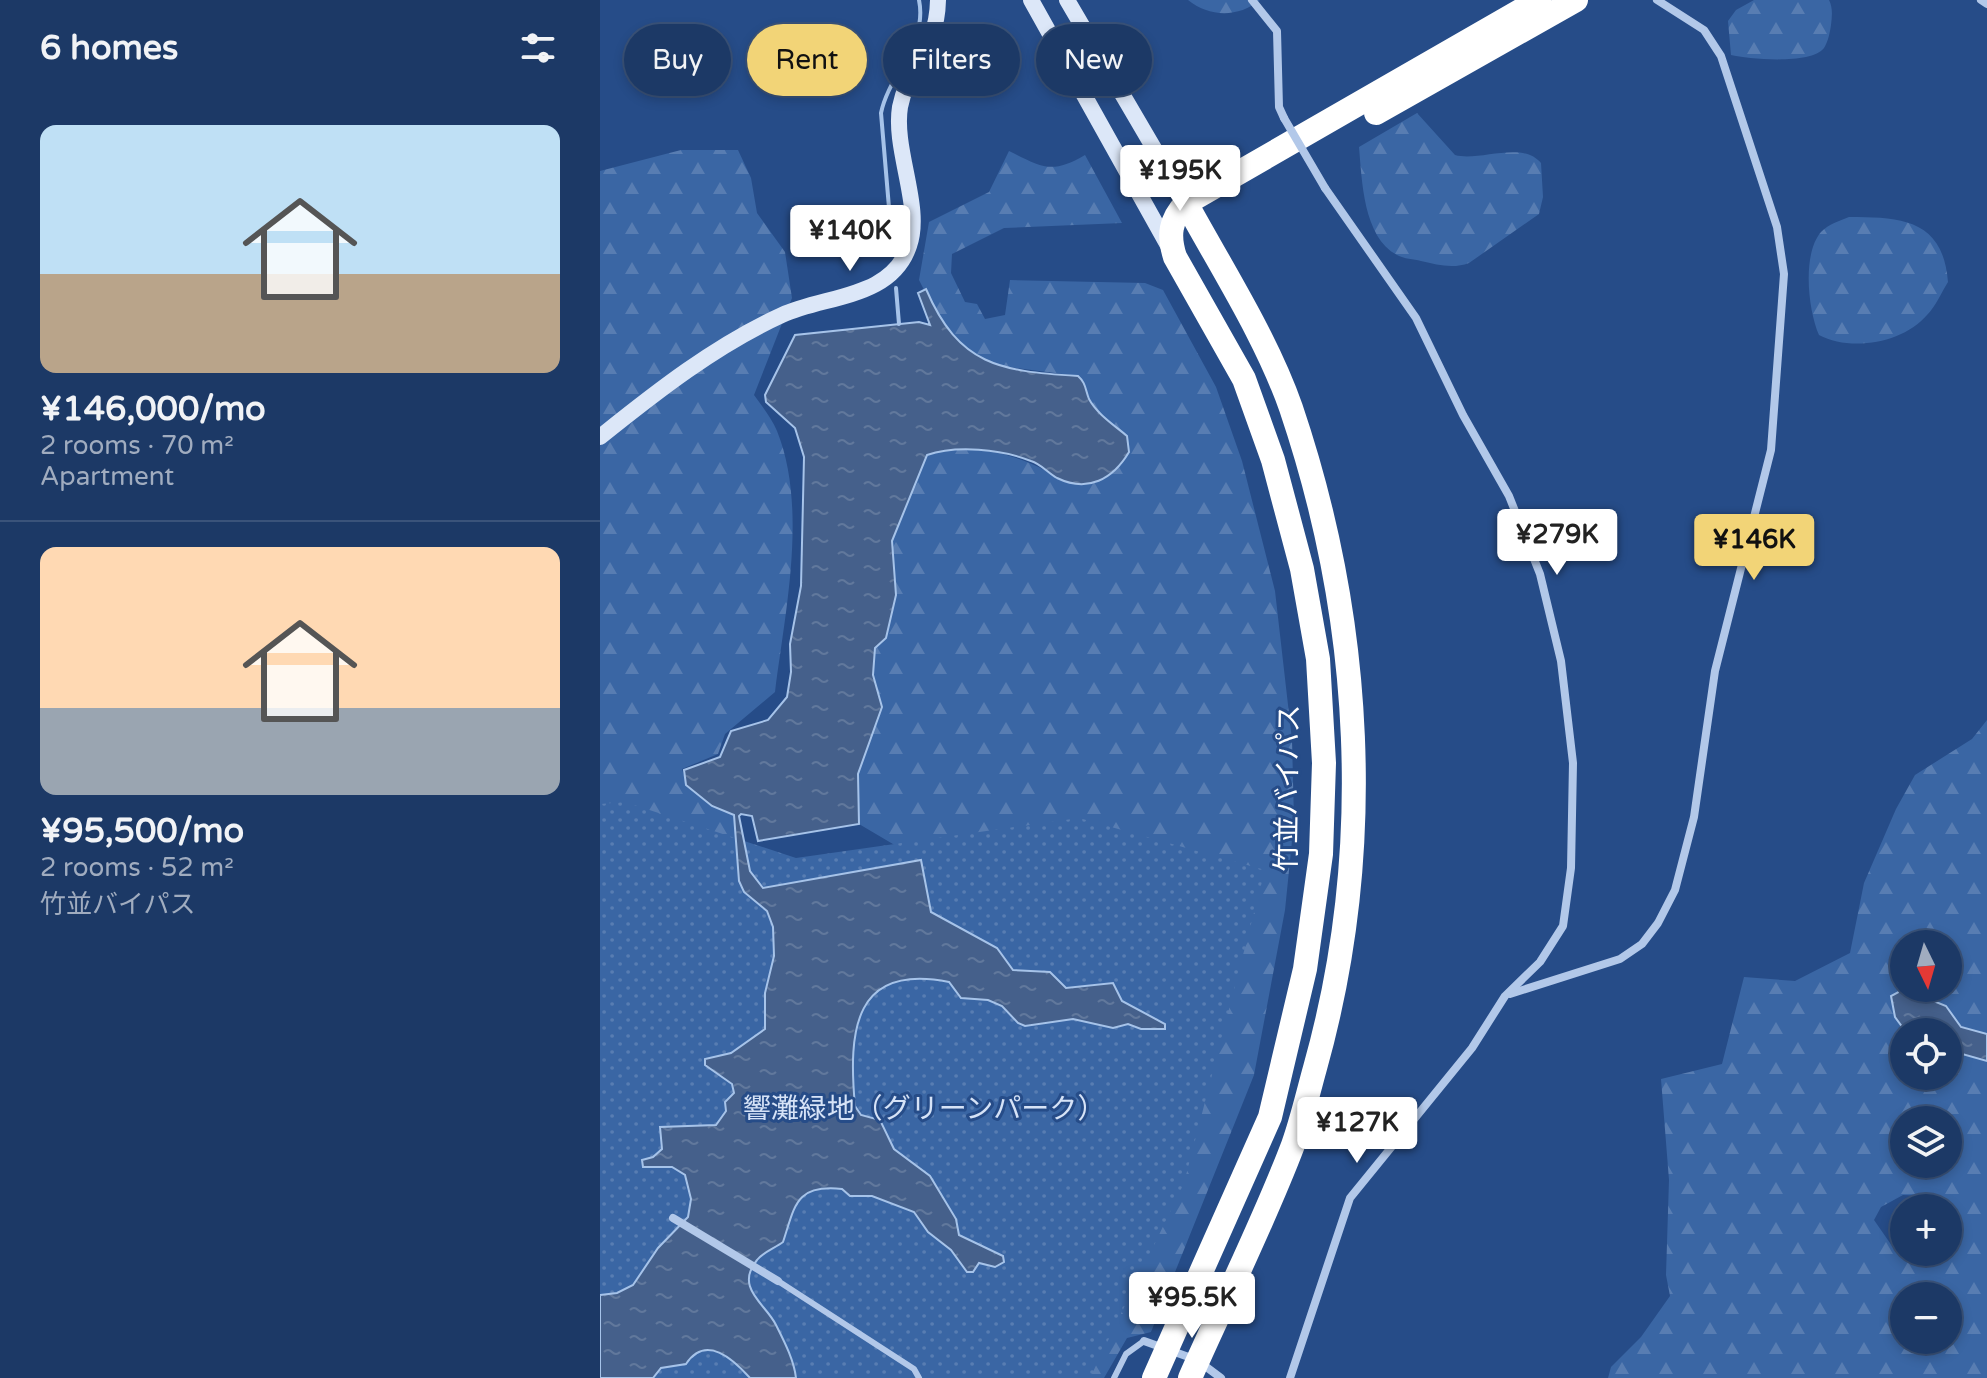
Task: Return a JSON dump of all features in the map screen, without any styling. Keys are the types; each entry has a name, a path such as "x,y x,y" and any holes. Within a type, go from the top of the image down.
{"highway":[{"path":"1184,206 1539,0"},
{"path":"1184,206 1576,0"},
{"path":"1184,206 1202,222 1207,240 1274,367 1291,408 1339,593 1350,672 1355,770 1353,859 1328,1021 1293,1144 1194,1369"},
{"name":"竹並バイパス","path":"1154,1378 1270,1117 1305,969 1321,854 1324,763 1318,659 1302,569 1273,460 1244,379 1175,257 1171,244 1184,206"}],"street":[{"path":"600,437 720,348 784,314 888,279 902,265 911,243 911,220 899,130 900,107 934,36 938,0"},
{"path":"1031,0 1184,206"},
{"path":"1067,0 1184,206"},
{"path":"1252,0 1277,31 1279,107 1284,118 1325,188 1416,318 1463,415 1509,496 1540,574 1561,661 1573,763 1571,868 1563,926 1540,962 1505,996 1472,1048 1350,1198 1290,1378"},
{"path":"1505,996 1620,959 1642,944 1658,923 1675,890 1694,817 1715,671 1771,450 1784,274 1777,227 1721,56 1704,30 1657,0"},
{"path":"1981,0 1987,4"},
{"path":"673,1218 778,1281"},
{"path":"1144,1341 1169,1347 1194,1369 1221,1378"}],"lane":[{"path":"778,1281 914,1369 919,1378"},
{"path":"1114,1378 1126,1354 1144,1341"}],"green space":[{"path":"1188,0 1260,0 1242,10 1224,13 1205,10"},
{"path":"1754,0 1829,0 1831,22 1824,48 1807,57 1794,59 1731,55 1728,21 1736,10"},
{"path":"1417,113 1455,155 1523,153 1541,163 1543,197 1539,214 1469,263 1445,266 1400,256 1386,247 1371,222 1363,191 1359,147"},
{"path":"681,150 738,150 751,178 757,213 785,252 792,298 754,395 775,426 786,461 793,526 788,595 775,692 725,734 718,754 682,769 695,792 734,815 739,859 600,895 600,171"},
{"path":"1009,151 1039,165 1055,167 1085,155 1122,223 1004,228 952,254 951,273 965,302 977,304 985,319 1005,315 1010,280 1145,283 1163,290 1216,387 1242,461 1275,591 1292,740 1294,821 1285,910 1254,1075 1151,1332 1127,1338 1104,1378 947,1378 920,860 859,824 858,774 882,707 873,675 875,648 886,638 896,595 892,541 927,455 961,449 996,452 1030,463 1060,479 1126,436 1097,410 1078,376 993,365 957,343 941,323 919,280 929,222 989,192"},
{"path":"1849,217 1886,218 1916,226 1938,245 1944,261 1948,282 1933,308 1917,325 1891,338 1861,344 1846,343 1819,335 1815,324 1809,282 1811,254 1821,232"},
{"path":"1987,720 1987,1034 1962,1027 1962,1018 1955,1018 1946,1006 1935,1002 1890,1018 1890,1090 1962,1090 1962,1054 1987,1061 1987,1378 1608,1378 1611,1367 1641,1337 1670,1296 1666,1275 1669,1180 1661,1079 1722,1064 1744,977 1795,981 1850,953 1864,883 1896,809 1915,775 1972,739"},
{"name":"響灘緑地（グリーンパーク）","path":"625,802 796,858 1079,818 1265,870 1184,1183 1090,1378 600,1378 600,804"}],"water":[{"path":"926,289 953,334 985,360 1026,371 1078,376 1096,410 1127,436 1129,452 1107,476 1099,481 1079,484 1057,478 1035,462 1006,454 965,449 927,455 892,541 896,595 886,638 875,648 873,675 882,707 858,774 859,824 758,841 752,816 741,814 750,871 763,888 921,860 931,912 997,948 1013,970 1050,972 1066,988 1113,983 1122,1001 1165,1024 1165,1029 1141,1029 1128,1024 1113,1028 1073,1019 1025,1026 1002,1006 988,1000 961,998 949,982 917,979 893,983 876,993 864,1008 857,1028 853,1052 855,1106 861,1115 880,1120 894,1149 930,1176 956,1219 959,1235 1003,1256 1004,1262 995,1267 979,1263 973,1272 967,1272 951,1250 928,1232 914,1212 872,1196 850,1196 842,1189 815,1190 799,1200 783,1242 760,1257 749,1279 754,1295 782,1338 796,1378 750,1378 728,1357 711,1350 694,1355 686,1364 661,1368 653,1378 600,1378 600,1295 617,1293 633,1285 658,1248 688,1217 691,1199 685,1175 672,1167 643,1167 642,1160 653,1157 662,1149 660,1127 716,1125 726,1111 725,1102 734,1093 732,1084 705,1065 705,1059 731,1053 765,1029 765,993 774,956 773,927 767,911 744,892 739,881 734,815 712,806 686,785 684,770 720,757 731,731 768,720 787,697 791,672 790,644 801,586 804,457 795,428 766,402 765,395 795,335 919,322 930,325 918,293"},
{"path":"1892,1002 1936,1002 1946,1006 1955,1018 1896,1018"},
{"path":"1962,1027 1987,1034 1987,1061 1962,1054"}],"waterway":[{"path":"893,255 881,113 918,30 919,0"},
{"path":"896,288 899,324"}]}
